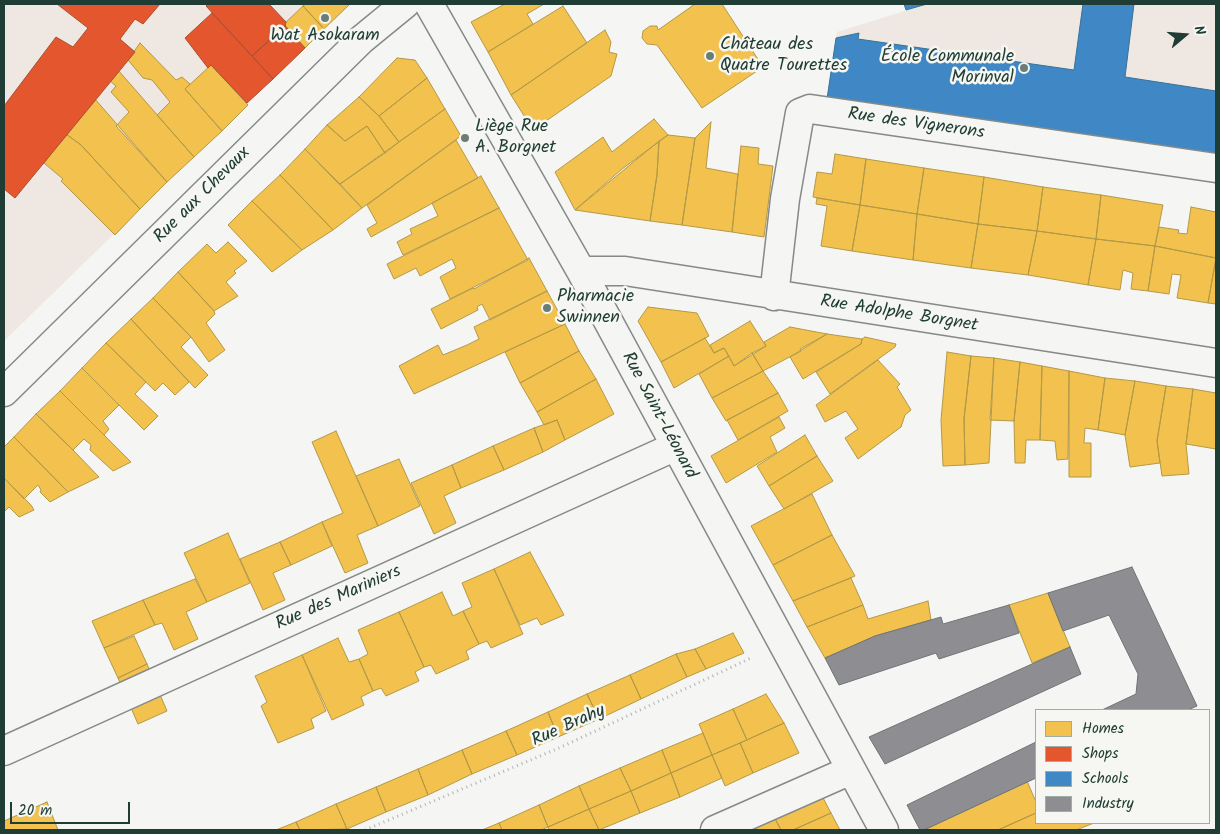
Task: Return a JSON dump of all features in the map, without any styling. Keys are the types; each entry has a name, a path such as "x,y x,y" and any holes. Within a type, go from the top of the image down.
{"street":[{"name":"Rue aux Chevaux","path":"4,392 361,40 406,4"},
{"name":"Rue Saint-Léonard","path":"429,4 581,271 674,447 884,830"},
{"name":"Rue des Vignerons","path":"774,296 784,199 795,136 800,113 810,109 1216,168"},
{"name":"Rue Adolphe Borgnet","path":"581,271 625,271 774,296 1216,363"},
{"name":"Rue des Mariniers","path":"4,751 674,447"},
{"path":"715,830 851,770"}],"path":[{"name":"Rue Brahy","path":"365,830 559,748 781,644"}],"shaded area":[{"path":"4,4 350,4 4,341"},
{"name":"École Communale Morinval","path":"927,4 1216,4 1216,157 827,99 837,32"}],"building: Homes":[{"name":"Wat Asokaram","path":"306,4 350,4 324,29 303,6"},
{"path":"505,4 544,4 527,14 533,24 488,52 471,22"},
{"name":"Château des Quatre Tourettes","path":"695,4 722,4 763,67 702,108 657,45 647,44 642,38 643,31 650,26 657,26 658,30"},
{"path":"303,6 324,29 305,48 284,24"},
{"path":"563,6 587,43 511,95 488,52"},
{"path":"605,30 611,42 609,52 617,54 611,76 533,130 511,95"},
{"path":"140,43 176,80 182,77 190,84 185,89 222,131 194,157 157,115 170,102 152,80 143,78 128,60"},
{"path":"397,58 415,60 427,78 379,116 359,97"},
{"path":"211,65 248,105 222,131 185,89"},
{"path":"118,70 194,157 167,182 116,126 129,112 111,92 116,86 110,81"},
{"path":"427,78 445,109 399,142 379,116"},
{"path":"359,97 379,116 399,142 385,153 367,126 345,141 327,125"},
{"path":"95,99 167,182 140,209 81,145 66,134"},
{"path":"445,109 461,136 362,208 340,184"},
{"path":"654,119 668,135 622,169 575,210 555,172 603,137 612,152"},
{"path":"711,122 706,168 738,174 732,232 682,225 695,138"},
{"path":"327,125 345,141 367,126 385,153 340,184 305,149"},
{"path":"66,134 81,145 140,209 115,235 61,181 63,179 44,163"},
{"path":"668,135 695,138 682,225 650,221 657,175 659,141"},
{"path":"456,140 478,178 371,237 367,229 377,223 367,205"},
{"path":"659,141 657,175 650,221 575,210"},
{"path":"741,146 759,148 758,164 773,166 764,237 732,232"},
{"path":"305,149 362,208 333,230 280,175"},
{"path":"835,154 866,159 860,205 813,197 817,172 832,174"},
{"path":"866,159 924,168 917,214 860,205"},
{"path":"924,168 984,177 978,224 917,214"},
{"path":"280,175 333,230 302,250 252,201"},
{"path":"481,176 499,208 403,255 397,242 412,234 410,229 438,216 432,203"},
{"path":"984,177 1043,187 1037,231 978,224"},
{"path":"1043,187 1101,195 1096,239 1037,231"},
{"path":"1101,195 1163,205 1155,246 1096,239"},
{"path":"817,198 860,205 852,251 821,246 827,206 816,204"},
{"path":"252,201 302,250 272,272 228,225"},
{"path":"860,205 917,214 913,260 852,251"},
{"path":"1191,207 1216,212 1216,258 1155,246 1159,227 1179,230 1178,233 1187,234"},
{"path":"499,208 528,260 450,299 440,277 456,268 452,259 420,276 416,268 394,279 387,264"},
{"path":"917,214 978,224 971,268 913,260"},
{"path":"978,224 1037,231 1028,275 971,268"},
{"path":"1037,231 1096,239 1088,285 1028,275"},
{"path":"1096,239 1155,246 1148,291 1131,289 1133,273 1123,270 1120,290 1088,285"},
{"path":"228,242 247,261 234,271 236,273 226,282 238,296 214,311 178,272 207,244 216,253"},
{"path":"1155,246 1216,258 1208,303 1177,298 1181,275 1172,274 1169,294 1148,291"},
{"path":"529,258 547,291 490,320 482,304 477,307 478,310 441,329 431,309 474,289"},
{"path":"1216,258 1216,304 1208,303"},
{"path":"178,272 214,311 215,314 206,323 225,350 209,362 191,337 153,298"},
{"path":"547,291 565,324 414,394 399,366 438,345 443,355 479,339 474,327"},
{"path":"153,298 191,337 181,347 208,375 195,388 131,319"},
{"path":"648,307 697,313 709,336 661,362 638,321"},
{"path":"131,319 189,382 175,395 163,383 155,391 106,343"},
{"path":"750,321 766,346 734,366 724,348 714,353 710,345"},
{"path":"565,324 579,351 520,383 505,352"},
{"path":"790,327 827,334 800,349 801,351 763,371 752,353 766,346 764,342"},
{"path":"827,334 862,339 861,344 803,379 790,357"},
{"path":"865,337 896,344 895,347 830,394 816,372 861,344 862,339"},
{"path":"705,338 714,353 724,348 729,356 674,388 661,362"},
{"path":"106,343 146,382 135,394 158,416 144,430 82,368"},
{"path":"579,351 596,379 537,412 520,383"},
{"path":"947,352 971,356 964,419 965,465 943,466 941,420"},
{"path":"752,353 763,371 712,398 699,374 729,356 734,366"},
{"path":"971,356 994,358 989,463 965,465 964,419"},
{"path":"994,358 1020,362 1014,421 990,420"},
{"path":"878,360 900,384 897,387 911,410 905,415 901,427 858,459 845,438 858,429 846,411 825,422 816,405"},
{"path":"1020,362 1042,366 1040,440 1026,440 1025,463 1015,463 1014,421"},
{"path":"1042,366 1069,371 1068,459 1057,460 1055,441 1040,440"},
{"path":"82,368 119,405 103,421 109,429 104,435 60,391"},
{"path":"763,371 778,393 726,421 712,398"},
{"path":"1069,371 1105,378 1098,430 1085,428 1084,443 1091,443 1091,477 1069,477"},
{"path":"1105,378 1135,381 1125,435 1098,430"},
{"path":"596,379 614,414 565,440 557,420 544,425 537,412"},
{"path":"1135,381 1166,386 1157,441 1160,463 1130,467 1125,435"},
{"path":"1166,386 1193,389 1186,444 1189,474 1162,476 1157,441"},
{"path":"1193,389 1216,393 1216,449 1186,444"},
{"path":"60,391 131,462 113,471 90,450 91,445 84,439 73,450 36,414"},
{"path":"778,393 788,411 738,440 727,420"},
{"path":"36,414 99,477 68,492 14,437"},
{"path":"779,417 785,428 770,437 777,452 726,483 711,456"},
{"path":"557,420 565,440 543,452 534,428"},
{"path":"534,428 543,452 504,470 493,446"},
{"path":"336,431 378,526 357,535 368,563 345,573 322,522 343,513 312,442"},
{"path":"805,435 817,456 769,486 757,466"},
{"path":"14,437 68,492 50,502 40,492 41,490 38,485 24,499 4,478 4,447"},
{"path":"493,446 504,470 461,488 452,465"},
{"path":"817,456 833,481 784,509 769,486"},
{"path":"399,459 420,506 378,526 356,476"},
{"path":"452,465 461,488 444,496 456,523 434,534 411,483"},
{"path":"4,478 34,510 19,517 9,507 4,512"},
{"path":"812,494 832,535 773,565 751,526"},
{"path":"322,522 332,546 291,565 280,542"},
{"path":"228,533 250,583 207,602 184,553"},
{"path":"832,535 855,576 793,601 773,565"},
{"path":"280,542 291,565 273,573 285,600 263,610 240,559"},
{"path":"530,552 564,615 541,625 537,618 520,625 494,569"},
{"path":"494,569 523,634 491,648 487,641 479,644 463,611 472,607 462,583"},
{"path":"851,578 863,605 807,627 793,601"},
{"path":"195,579 207,602 186,612 198,639 174,650 162,623 155,625 143,600"},
{"path":"442,592 453,616 463,611 479,644 466,651 469,659 436,674 431,665 424,667 399,612"},
{"path":"1048,593 1070,647 1032,663 1009,605"},
{"path":"143,600 155,625 104,648 92,621"},
{"path":"928,601 931,620 875,636 825,658 807,627 863,605 868,619"},
{"path":"399,612 424,667 415,672 419,681 386,696 381,688 373,691 359,659 368,654 358,630"},
{"path":"733,633 744,653 706,669 695,649"},
{"path":"134,636 147,664 118,678 104,648"},
{"path":"338,638 349,662 359,659 373,691 361,697 364,705 332,720 302,655"},
{"path":"695,649 706,669 687,677 676,654"},
{"path":"676,654 687,677 641,699 630,675"},
{"path":"302,655 326,711 311,719 314,728 278,743 261,706 267,702 255,676"},
{"path":"147,664 167,711 138,724 118,678"},
{"path":"630,675 641,699 599,719 587,694"},
{"path":"587,694 599,719 558,737 548,712"},
{"path":"766,694 784,723 747,740 733,709"},
{"path":"733,709 747,740 712,755 699,724"},
{"path":"548,712 558,737 517,755 506,731"},
{"path":"784,723 799,753 753,773 740,743"},
{"path":"506,731 517,755 472,774 462,750"},
{"path":"703,733 712,755 671,773 662,750"},
{"path":"740,743 753,773 725,786 712,755"},
{"path":"462,750 472,774 428,795 418,769"},
{"path":"662,750 671,773 631,791 620,768"},
{"path":"712,755 722,778 680,797 671,773"},
{"path":"620,768 631,791 589,809 579,786"},
{"path":"418,769 428,795 386,812 376,787"},
{"path":"671,773 680,797 640,813 631,791"},
{"path":"1027,781 1035,800 1035,813 998,830 924,830"},
{"path":"579,786 589,809 548,827 539,805"},
{"path":"376,787 386,812 347,829 336,804"},
{"path":"631,791 640,813 599,830 589,809"},
{"path":"820,792 831,813 793,830 781,830 772,813"},
{"path":"47,802 58,830 4,830 4,821"},
{"path":"336,804 347,829 300,830 296,822"},
{"path":"539,805 548,827 541,830 502,830 499,823"},
{"path":"589,809 599,830 549,830 548,827"},
{"path":"772,813 781,830 747,830"},
{"path":"831,813 840,830 793,830"},
{"path":"1035,813 1035,824 1091,824 1076,830 998,830"},
{"path":"296,822 300,830 276,830"},
{"path":"499,823 502,830 482,830"}],"building: Shops":[{"path":"57,4 160,4 143,24 135,19 120,39 135,52 15,198 4,189 4,106 56,37 73,47 88,28"},
{"path":"209,4 269,4 286,22 285,26 252,56 206,6"},
{"path":"212,13 273,79 247,103 211,65 208,68 185,38"},
{"path":"285,26 305,48 273,79 252,56"}],"building: Schools":[{"path":"904,4 927,4 906,10"},
{"name":"École Communale Morinval","path":"1083,4 1134,4 1125,77 1216,91 1216,157 827,99 836,38 859,33 858,39 1074,70"}],"building: Industry":[{"path":"1132,567 1197,706 1190,709 1104,709 1136,694 1138,674 1109,615 1063,631 1048,593"},
{"path":"1009,605 1019,633 939,659 936,653 839,685 825,658 875,636 941,617 943,624"},
{"path":"1070,647 1081,674 885,764 869,737"},
{"path":"1035,742 1035,778 924,830 920,830 907,805"}],"place":[{"name":"Wat Asokaram","path":"325,18"},
{"name":"Château des Quatre Tourettes","path":"710,56"},
{"name":"École Communale Morinval","path":"1024,68"},
{"name":"Liège Rue A. Borgnet","path":"465,138"},
{"name":"Pharmacie Swinnen","path":"547,308"}]}
